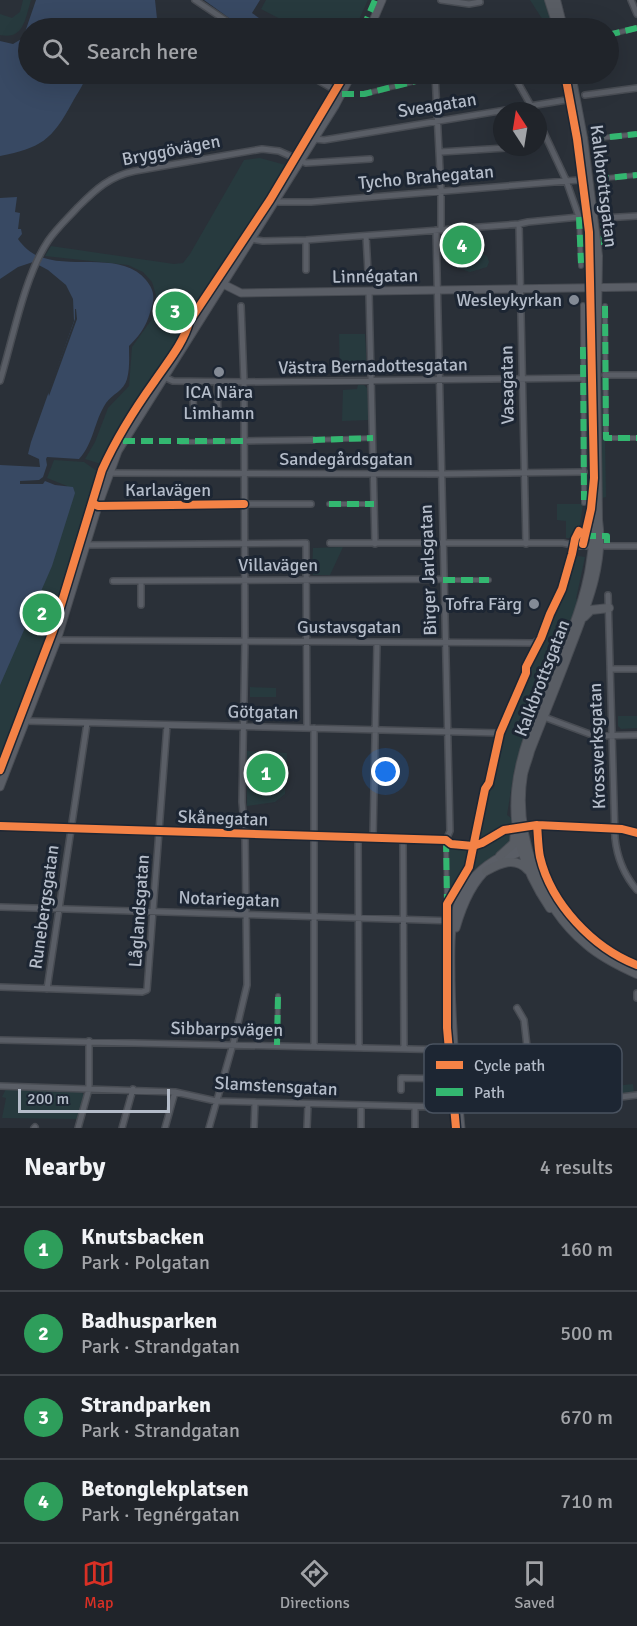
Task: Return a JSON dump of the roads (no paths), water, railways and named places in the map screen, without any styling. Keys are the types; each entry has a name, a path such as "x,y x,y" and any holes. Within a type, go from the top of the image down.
{"main road":[{"path":"549,0 555,18"},
{"path":"556,0 560,18"},
{"name":"Kalkbrottsgatan","path":"524,849 523,774 592,585 598,520 596,371 598,288 594,218 583,135 573,84"},
{"name":"Kalkbrottsgatan","path":"584,943 566,929 542,897 532,876 514,814 516,783 522,756 578,611 596,546"},
{"path":"581,620 591,610 609,608"},
{"path":"500,856 515,838 514,814"},
{"path":"524,849 552,904 584,943 616,965 636,974"},
{"path":"486,871 502,863 514,861 524,866 532,876"}],"street":[{"path":"195,0 222,18"},
{"path":"374,18 382,0"},
{"path":"441,0 475,4 480,2"},
{"path":"631,0 637,14"},
{"path":"619,32 637,28"},
{"path":"324,84 342,94"},
{"path":"0,787 57,640 108,473 123,441 347,84"},
{"path":"364,94 402,84"},
{"name":"Birger Jarlsgatan","path":"436,84 441,190 437,291 440,474 450,831 446,840 447,909"},
{"path":"519,84 529,102"},
{"path":"585,95 637,88"},
{"name":"Sveagatan","path":"547,104 566,100"},
{"name":"Sveagatan","path":"314,139 324,140 437,120 493,113"},
{"path":"592,139 637,134"},
{"path":"547,139 566,180 579,217 581,266"},
{"name":"Bryggövägen","path":"0,381 32,272 41,253 48,241 85,200 106,181 120,174 262,149 279,151 300,161"},
{"path":"440,152 493,149"},
{"path":"300,161 306,163 370,159"},
{"path":"597,179 637,175"},
{"name":"Tycho Brahegatan","path":"275,202 311,202 579,180"},
{"path":"604,245 603,218 637,216"},
{"path":"251,239 306,240 366,236 579,217"},
{"name":"Vasagatan","path":"519,224 526,544"},
{"path":"366,236 368,272"},
{"path":"306,240 306,270"},
{"name":"Linnégatan","path":"223,284 241,293 637,287"},
{"path":"369,292 375,544"},
{"path":"583,305 584,503"},
{"path":"209,1128 247,985 245,834 242,802 245,641 242,306"},
{"path":"605,306 606,438 637,438"},
{"path":"605,375 637,375"},
{"name":"Västra Bernadottesgatan","path":"164,378 173,381 217,382 582,378"},
{"path":"192,381 194,416"},
{"path":"217,382 218,417"},
{"path":"181,442 373,438"},
{"name":"Sandegårdsgatan","path":"108,473 524,474 584,472"},
{"name":"Karlavägen","path":"113,505 311,504"},
{"path":"329,504 374,504"},
{"path":"86,545 306,543 307,728"},
{"path":"330,543 443,545 563,543 573,546 637,546"},
{"name":"Gustavsgatan","path":"57,640 538,642 562,589 573,554 573,546"},
{"name":"Villavägen","path":"112,581 489,580"},
{"path":"141,581 141,605"},
{"name":"Krossverksgatan","path":"608,595 616,849 627,877 637,890"},
{"path":"373,838 377,642"},
{"path":"610,669 637,669"},
{"path":"489,783 500,733 526,673"},
{"path":"544,717 586,733 611,736 637,735"},
{"name":"Götgatan","path":"25,721 500,733"},
{"name":"Runebergsgatan","path":"47,989 87,723"},
{"name":"Låglandsgatan","path":"47,989 142,992 147,990 167,725"},
{"path":"314,728 315,1046"},
{"name":"Skånegatan","path":"0,826 446,840"},
{"path":"358,837 359,1047"},
{"path":"403,839 404,1048"},
{"path":"454,1044 451,947 459,902 467,886 483,868 500,856 524,849"},
{"path":"455,921 467,897 486,871 502,859 524,849"},
{"name":"Notariegatan","path":"0,907 455,921"},
{"path":"0,987 47,989"},
{"path":"637,993 637,998"},
{"path":"277,1045 278,996"},
{"path":"517,1008 524,1020 527,1044"},
{"name":"Sibbarpsvägen","path":"0,1040 424,1049"},
{"path":"78,1128 89,1089 89,1041"},
{"path":"401,1090 401,1078 424,1078"},
{"name":"Slamstensgatan","path":"0,1088 133,1089 175,1092 216,1101 424,1107"},
{"path":"122,1128 133,1089"},
{"path":"165,1128 175,1092"},
{"path":"622,1097 637,1095"},
{"path":"254,1128 255,1102"},
{"path":"307,1128 308,1104"},
{"path":"361,1105 361,1128"},
{"path":"415,1107 415,1128"},
{"path":"459,1113 461,1128"}],"water":[{"path":"36,0 155,0 157,18 30,18"},
{"path":"204,0 260,0 252,13 259,18 229,18"},
{"path":"0,41 13,44 18,41 18,84 82,84 65,116 51,134 26,150 0,156"},
{"path":"17,197 15,212 20,213 18,229 21,229 22,234 18,239 23,246 40,257 56,261 112,263 125,266 137,271 146,280 152,289 153,299 144,328 129,346 127,379 121,389 106,403 84,453 79,459 47,457 43,477 39,480 20,481 20,484 43,484 45,481 55,485 73,487 75,493 52,566 0,685 0,465 40,467 39,459 28,454 74,321 73,299 66,285 48,270 33,262 18,267 0,279 0,198"}],"place":[{"name":"Betonglekplatsen","path":"462,245"},
{"name":"Wesleykyrkan","path":"574,300"},
{"name":"Strandparken","path":"175,311"},
{"name":"ICA Nära Limhamn","path":"219,372"},
{"name":"Tofra Färg","path":"534,604"},
{"name":"Badhusparken","path":"42,613"},
{"name":"Knutsbacken","path":"266,773"}]}
